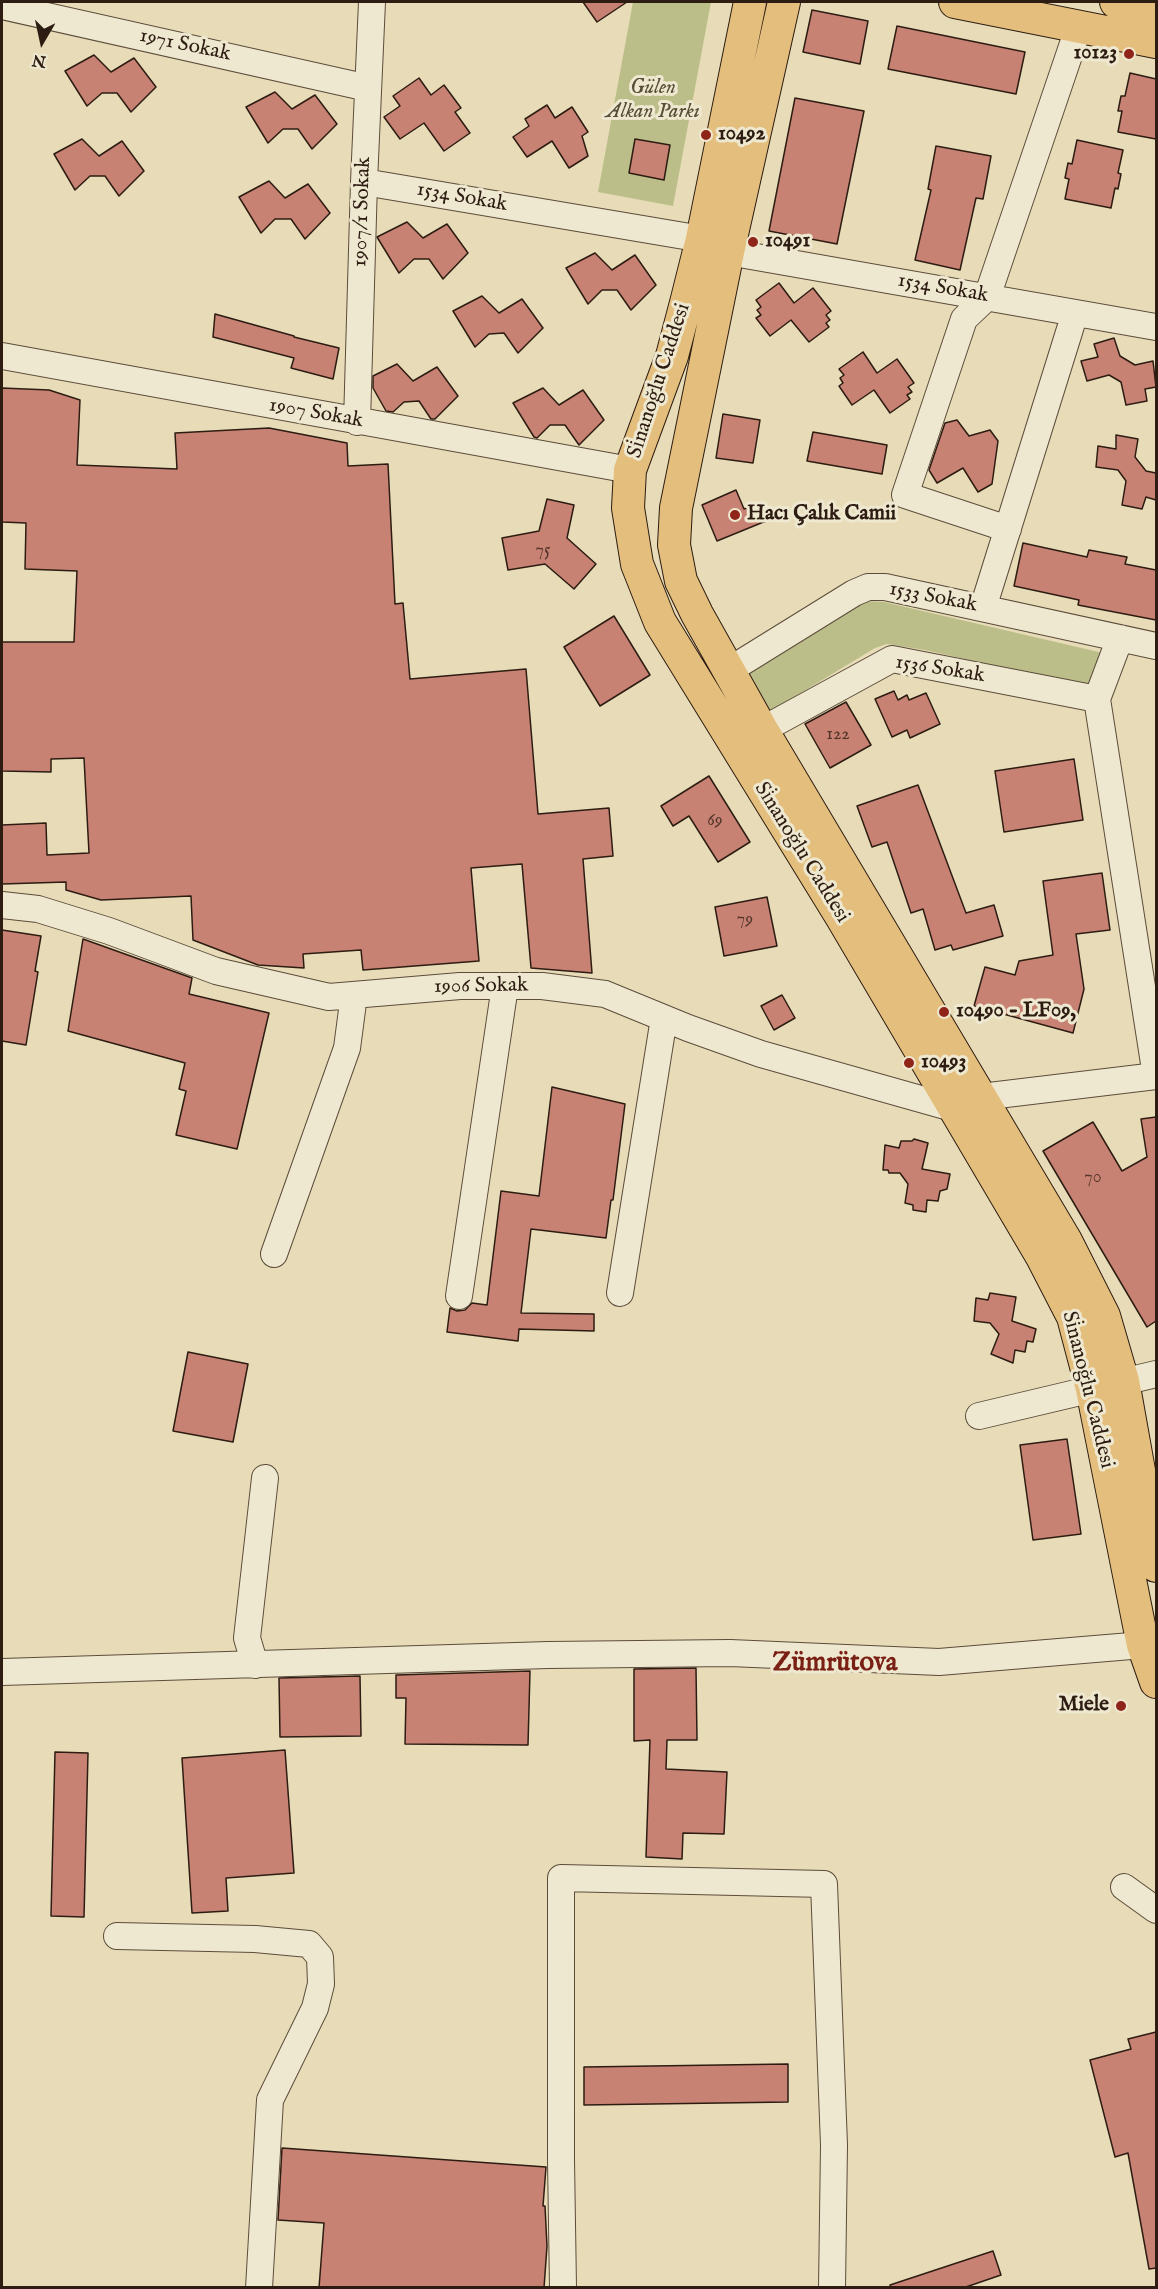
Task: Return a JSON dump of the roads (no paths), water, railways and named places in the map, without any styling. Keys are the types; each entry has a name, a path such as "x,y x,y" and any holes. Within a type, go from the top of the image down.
{"main road":[{"name":"Si̇nanoğlu Caddesi","path":"750,2 676,508 674,544 681,580 728,671 968,1103 1073,1317 1092,1389 1143,1645 1156,1682"},
{"name":"Si̇nanoğlu Caddesi","path":"784,2 715,245 630,470 628,508 637,564 660,622 841,916 968,1103 1066,1241 1104,1316 1124,1381 1156,1566"},
{"path":"955,2 1156,42"},
{"path":"1116,2 1156,9"}],"street":[{"name":"1907/1 Sokak","path":"357,422 372,2"},
{"name":"1971 Sokak","path":"2,6 54,10 221,54 368,88"},
{"path":"1008,529 905,495 964,319 987,297 1079,26"},
{"name":"1534 Sokak","path":"364,182 1156,327"},
{"path":"983,608 1075,313"},
{"name":"1907 Sokak","path":"2,356 630,470"},
{"name":"1533 Sokak","path":"728,671 868,587 885,587 1156,646"},
{"path":"968,1103 1156,1076 1097,699 1120,638"},
{"name":"1536 Sokak","path":"762,730 892,659 1097,699"},
{"name":"1906 Sokak","path":"2,905 38,909 110,932 216,971 329,997 460,986 542,986 605,994 761,1054 968,1103"},
{"path":"459,1296 505,986"},
{"path":"274,1254 347,1048 354,995"},
{"path":"620,1293 664,1018"},
{"path":"980,1416 1156,1374"},
{"path":"255,1665 248,1638 264,1478"},
{"path":"2,1672 536,1655 730,1653 939,1662 1143,1645"},
{"path":"563,2288 561,1878 824,1884 834,2145 832,2288"},
{"path":"1124,1887 1156,1910"},
{"path":"117,1936 255,1939 309,1944 320,1957 321,1984 315,2008 270,2100 259,2288"}],"place":[{"name":"10123","path":"1129,54"},
{"name":"10492","path":"706,135"},
{"name":"10491","path":"753,242"},
{"name":"Hacı Çalık Camii","path":"735,515"},
{"name":"10490 - LF09,","path":"944,1012"},
{"name":"10493","path":"909,1063"},
{"name":"Miele","path":"1121,1706"}],"district":[{"name":"Zümrütova","path":"835,1664"}],"park label":[{"name":"Gülen Alkan Parkı","path":"653,101"}]}
